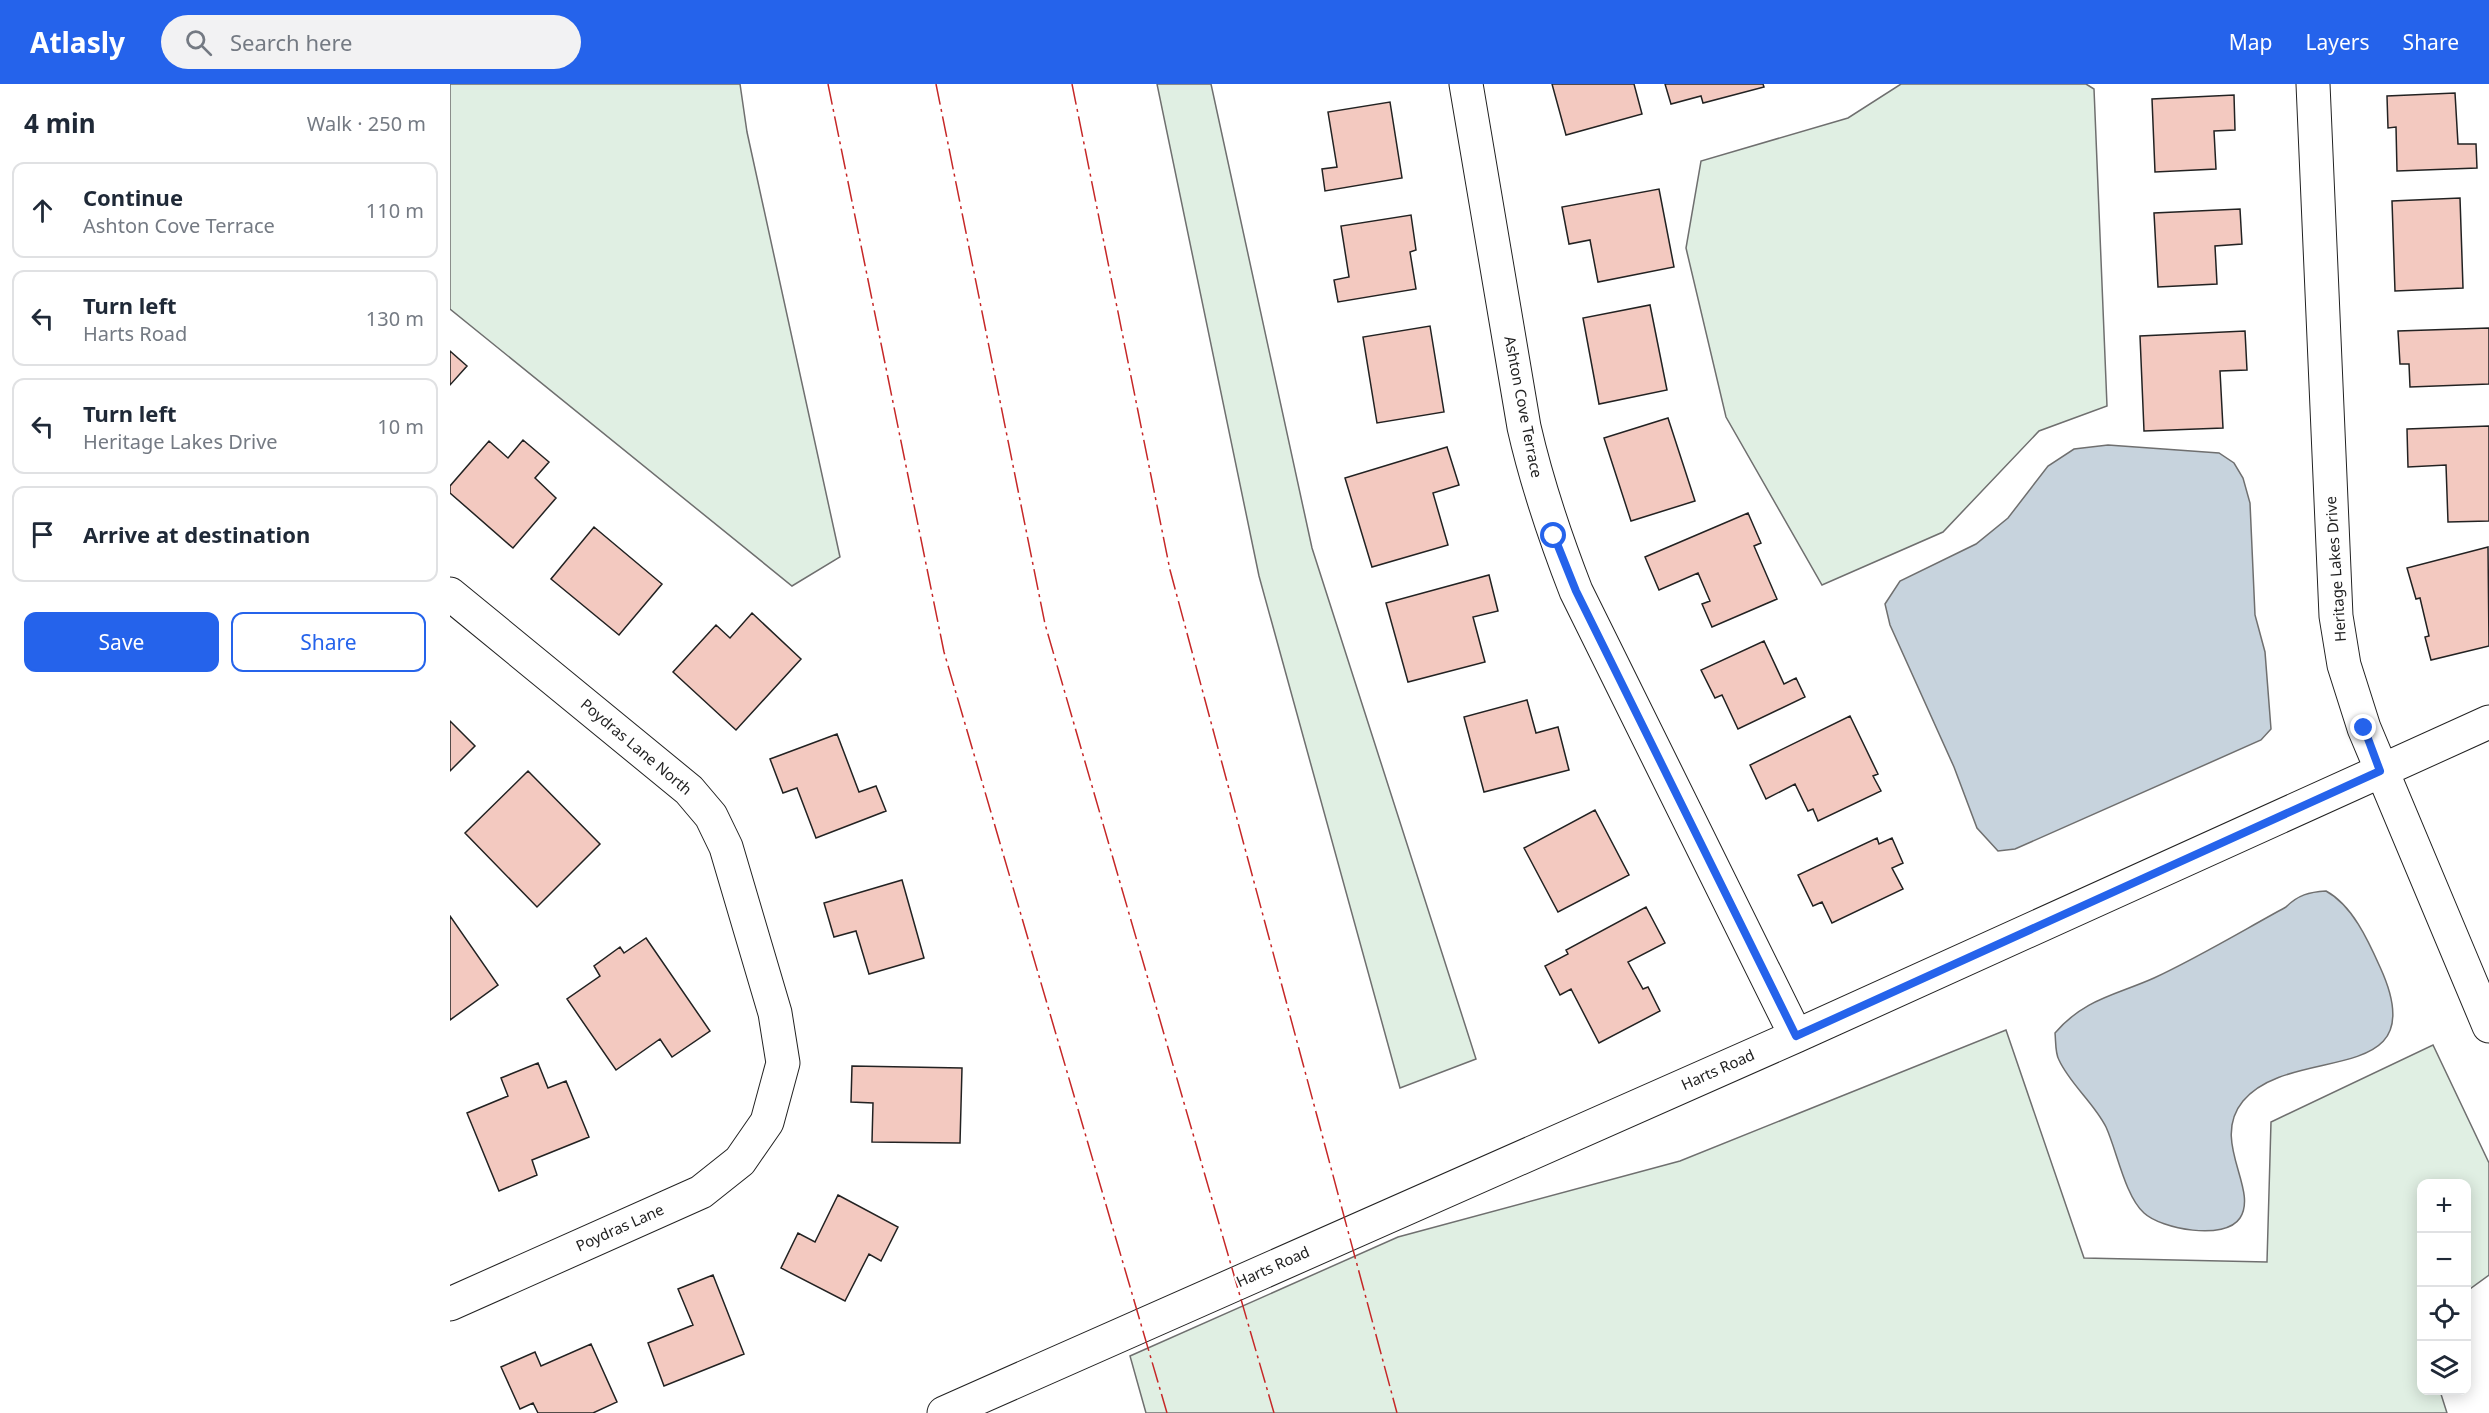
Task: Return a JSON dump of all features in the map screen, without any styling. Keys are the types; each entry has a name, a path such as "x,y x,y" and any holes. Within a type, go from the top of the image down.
{"street":[{"name":"Ashton Cove Terrace","path":"1466,84 1524,427 1536,479 1554,536 1576,591 1796,1036"},
{"name":"Heritage Lakes Drive","path":"2313,84 2336,616 2344,665 2380,771 2489,1026"},
{"name":"Poydras Lane North","path":"450,594 689,790 711,816 726,847 775,1013 783,1063 766,1122"},
{"name":"Harts Road","path":"944,1413 1796,1036 2489,722"},
{"name":"Poydras Lane","path":"452,1298 701,1192 740,1161 766,1122"}],"green space":[{"path":"450,84 740,84 747,132 840,557 792,586 450,309"},
{"path":"1157,84 1211,84 1312,548 1476,1059 1400,1088 1259,576"},
{"path":"1901,84 2086,84 2094,89 2107,406 2039,431 1943,532 1822,585 1726,417 1686,248 1701,161 1848,118"},
{"path":"2006,1030 2084,1258 2267,1262 2271,1122 2433,1045 2489,1163 2489,1275 2471,1288 2471,1179 2417,1179 2417,1395 2441,1395 2447,1413 1146,1413 1130,1356 1398,1237 1680,1161"}],"shaded area":[{"path":"2108,445 2219,453 2234,463 2243,478 2250,503 2255,615 2265,652 2271,729 2261,740 2015,849 1998,851 1977,828 1954,767 1890,625 1885,604 1900,581 1976,544 2008,518 2048,466 2074,449"},
{"path":"2326,891 2344,905 2351,914 2380,967 2392,1006 2390,1032 2375,1048 2351,1058 2265,1083 2243,1101 2234,1116 2231,1132 2244,1193 2244,1206 2240,1218 2232,1225 2208,1231 2193,1230 2178,1228 2152,1219 2137,1205 2132,1196 2101,1118 2069,1077 2059,1060 2055,1033 2077,1012 2089,1005 2154,978 2286,907 2299,897"}],"building":[{"path":"1552,84 1634,84 1642,114 1566,135"},
{"path":"1665,84 1763,84 1764,87 1703,103 1701,96 1671,104"},
{"path":"2455,93 2458,144 2476,144 2477,168 2397,171 2396,127 2388,128 2387,96"},
{"path":"2234,95 2235,130 2214,131 2216,169 2155,172 2152,99"},
{"path":"1390,102 1402,178 1325,191 1322,169 1337,167 1328,112"},
{"path":"1659,189 1674,267 1598,282 1590,240 1569,244 1562,207"},
{"path":"2460,198 2463,288 2395,291 2392,201"},
{"path":"2240,209 2242,244 2215,246 2217,284 2158,287 2154,213"},
{"path":"1411,215 1416,250 1410,252 1416,289 1338,302 1334,280 1349,277 1341,226"},
{"path":"1650,305 1667,390 1599,404 1583,318"},
{"path":"1430,326 1444,412 1377,423 1363,337"},
{"path":"2489,328 2489,384 2410,387 2409,364 2400,364 2398,331"},
{"path":"2245,331 2247,370 2220,371 2223,428 2144,431 2140,336"},
{"path":"450,351 467,366 450,385"},
{"path":"1668,418 1695,501 1631,521 1604,438"},
{"path":"2489,426 2489,521 2448,522 2446,465 2408,467 2407,429"},
{"path":"523,440 549,462 535,478 556,498 513,548 450,493 450,486 489,441 508,458"},
{"path":"1447,447 1459,485 1433,493 1448,545 1372,567 1345,478"},
{"path":"1748,513 1761,543 1754,546 1777,599 1712,627 1702,604 1710,601 1698,573 1659,590 1645,557"},
{"path":"594,527 662,584 619,635 551,579"},
{"path":"2488,547 2489,646 2431,660 2425,637 2429,636 2420,598 2416,599 2407,568"},
{"path":"1489,575 1498,611 1473,617 1485,662 1408,682 1386,603"},
{"path":"752,613 801,659 736,730 673,672 716,625 730,638"},
{"path":"1764,641 1784,684 1796,678 1805,697 1738,729 1722,695 1715,698 1701,670"},
{"path":"1527,700 1536,733 1558,727 1569,770 1484,792 1464,717"},
{"path":"1850,716 1878,774 1873,776 1881,791 1818,821 1813,809 1808,811 1795,784 1766,799 1750,765"},
{"path":"450,721 475,746 450,771"},
{"path":"837,734 859,792 876,786 886,811 816,838 797,788 783,793 770,759"},
{"path":"528,771 600,844 537,907 465,833"},
{"path":"1595,810 1629,875 1558,912 1524,848"},
{"path":"1877,838 1879,844 1892,838 1903,863 1892,868 1903,889 1832,923 1822,902 1813,906 1798,875"},
{"path":"902,880 924,958 869,974 856,931 834,937 824,903"},
{"path":"1646,907 1665,943 1628,962 1643,989 1648,987 1660,1011 1599,1043 1571,989 1560,995 1545,966 1568,954 1566,950"},
{"path":"450,916 498,985 450,1020"},
{"path":"646,938 710,1031 672,1057 660,1039 616,1070 567,999 600,976 594,966 620,947 624,953"},
{"path":"538,1063 548,1088 566,1081 589,1137 532,1160 537,1175 499,1191 467,1113 508,1096 501,1078"},
{"path":"852,1066 962,1068 960,1143 872,1142 873,1103 851,1102"},
{"path":"838,1195 898,1227 881,1261 869,1254 845,1301 781,1268 798,1233 815,1242"},
{"path":"713,1275 744,1354 664,1386 648,1343 693,1325 678,1289"},
{"path":"591,1344 617,1402 593,1413 538,1413 533,1403 520,1409 501,1367 535,1352 541,1366"}],"power":[{"path":"828,84 944,652 1167,1413"},
{"path":"936,84 1045,624 1274,1413"},
{"path":"1072,84 1170,570 1397,1413"}],"route":[{"path":"1554,536 1576,591 1796,1036 2380,771 2364,728"}]}
